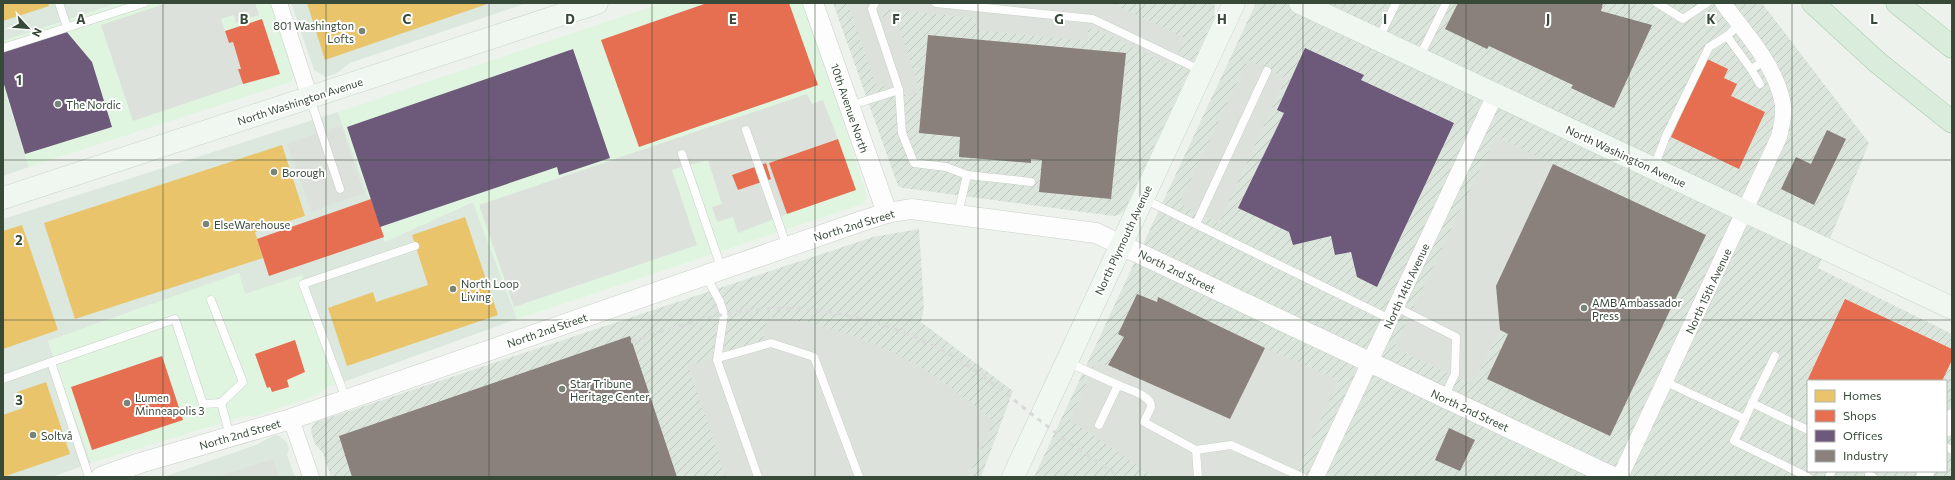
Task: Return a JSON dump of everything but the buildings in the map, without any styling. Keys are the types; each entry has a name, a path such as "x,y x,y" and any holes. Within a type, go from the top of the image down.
{"highway":[{"path":"1812,3 1883,67 1952,122"},
{"path":"1897,3 1952,47"}],"main road":[{"name":"North Washington Avenue","path":"3,198 310,98 573,7 597,3"},
{"name":"North Plymouth Avenue","path":"1013,477 1234,3"},
{"name":"North Washington Avenue","path":"1300,3 1952,308"}],"street":[{"path":"279,3 310,98"},
{"name":"10th Avenue North","path":"813,3 887,213"},
{"name":"North 15th Avenue","path":"1620,477 1746,212 1779,137 1783,118 1782,101 1776,81 1766,61 1723,3"},
{"name":"North 14th Avenue","path":"1316,477 1495,95"},
{"name":"North 2nd Street","path":"101,477 140,463 291,419 887,213 912,209 1096,233 1613,477"},
{"path":"1947,427 1952,416"},
{"path":"291,419 311,477"}],"lane":[{"path":"59,3 67,27"},
{"path":"3,48 144,3"},
{"path":"875,3 872,9 899,90 902,133 914,163 946,167 967,176 1031,182"},
{"path":"936,3 1093,19 1202,72"},
{"path":"1379,40 1396,3"},
{"path":"1418,59 1446,3"},
{"path":"1657,3 1683,19 1707,3"},
{"path":"1653,169 1666,136 1709,47 1727,36 1739,25"},
{"path":"1727,36 1760,84"},
{"path":"1740,54 1754,45"},
{"path":"1751,69 1766,61"},
{"path":"1196,224 1267,71"},
{"path":"849,106 899,90"},
{"path":"310,98 340,189"},
{"path":"746,130 787,247"},
{"path":"682,154 724,314 718,358 758,477"},
{"path":"958,215 967,176"},
{"path":"1143,198 1196,224 1393,313 1456,337 1455,374 1444,398"},
{"path":"346,400 303,284 415,246"},
{"path":"3,379 175,319 203,404 220,403 243,382 211,300"},
{"path":"718,358 771,343 814,357 859,477"},
{"path":"1775,356 1734,441 1808,477"},
{"path":"51,362 89,477"},
{"path":"1067,362 1148,398 1151,403 1144,422 1196,450 1231,445 1302,477"},
{"path":"1666,382 1745,419"},
{"path":"1099,425 1118,385"},
{"path":"220,403 230,437"},
{"path":"1752,403 1807,430"},
{"path":"1196,450 1198,477"},
{"path":"1869,477 1869,475 1873,477"}],"shaded area":[{"path":"3,3 119,3 3,41"},
{"path":"119,3 273,3 296,69 294,77 291,82 29,167 3,86 3,41"},
{"path":"167,3 255,3 259,15 236,23 234,15 221,19 229,43 233,42 241,69 239,70 243,84 133,121 101,25"},
{"name":"801 Washington Lofts","path":"291,3 527,3 350,63 337,73 326,77 314,70"},
{"path":"662,3 803,3 833,88 867,197 863,204 517,319 473,202 385,242 338,112"},
{"path":"833,3 1214,3 1215,7 1214,18 1124,211 1119,215 1113,216 903,188 898,186"},
{"path":"848,3 1111,3 1185,38 1172,66 1094,28 1088,30 1087,41 976,30 976,18 886,9 882,15 883,17 895,14 920,92 908,96 885,88 883,83 876,86"},
{"path":"1256,3 1762,3 1869,143 1818,268 1952,334 1952,477 1034,477"},
{"path":"1248,60 1286,78 1219,223 1179,204"},
{"path":"3,86 29,167 3,176"},
{"path":"807,94 812,104 823,100 838,139 769,163 787,214 738,233 733,217 717,222 712,207 722,204 708,160 672,170 697,245 514,307 479,205","holes":["766,164 771,178 738,190 732,175"]},
{"path":"338,112 385,241 473,202 517,319 338,384 245,294 239,274 48,341 91,463 52,477 3,477 3,219"},
{"path":"341,125 364,193 311,212 287,144"},
{"path":"1496,136 1553,164 1496,286 1500,330 1473,385 1394,348"},
{"path":"919,229 924,308 921,322 1013,391 981,477 331,477 323,453 315,444 311,432 312,426 316,422 873,237"},
{"path":"239,273 245,294 302,275 338,384 327,387 317,395 257,416 245,416 91,463 48,341"},
{"path":"768,317 807,322 837,330 879,346 915,364 949,386 994,421 968,477 726,477 688,366 763,340"},
{"path":"1265,348 1339,380 1294,477 1154,477 1070,420 1096,361 1230,419"},
{"path":"274,435 280,436 287,443 289,449 287,455 295,477 163,477 256,445"},
{"path":"273,459 279,477 217,477"}],"railway":[{"path":"631,342 676,327 736,312 751,310 775,308 823,311 871,321 938,348 970,367 1067,441 1120,477"}],"place":[{"name":"801 Washington Lofts","path":"362,31"},
{"name":"The Nordic","path":"58,104"},
{"name":"Borough","path":"274,172"},
{"name":"ElseWarehouse","path":"206,224"},
{"name":"North Loop Living","path":"453,289"},
{"name":"AMB Ambassador Press","path":"1584,308"},
{"name":"Star Tribune Heritage Center","path":"562,389"},
{"name":"Lumen Minneapolis 3","path":"127,403"},
{"name":"Soltvå","path":"33,435"}]}
